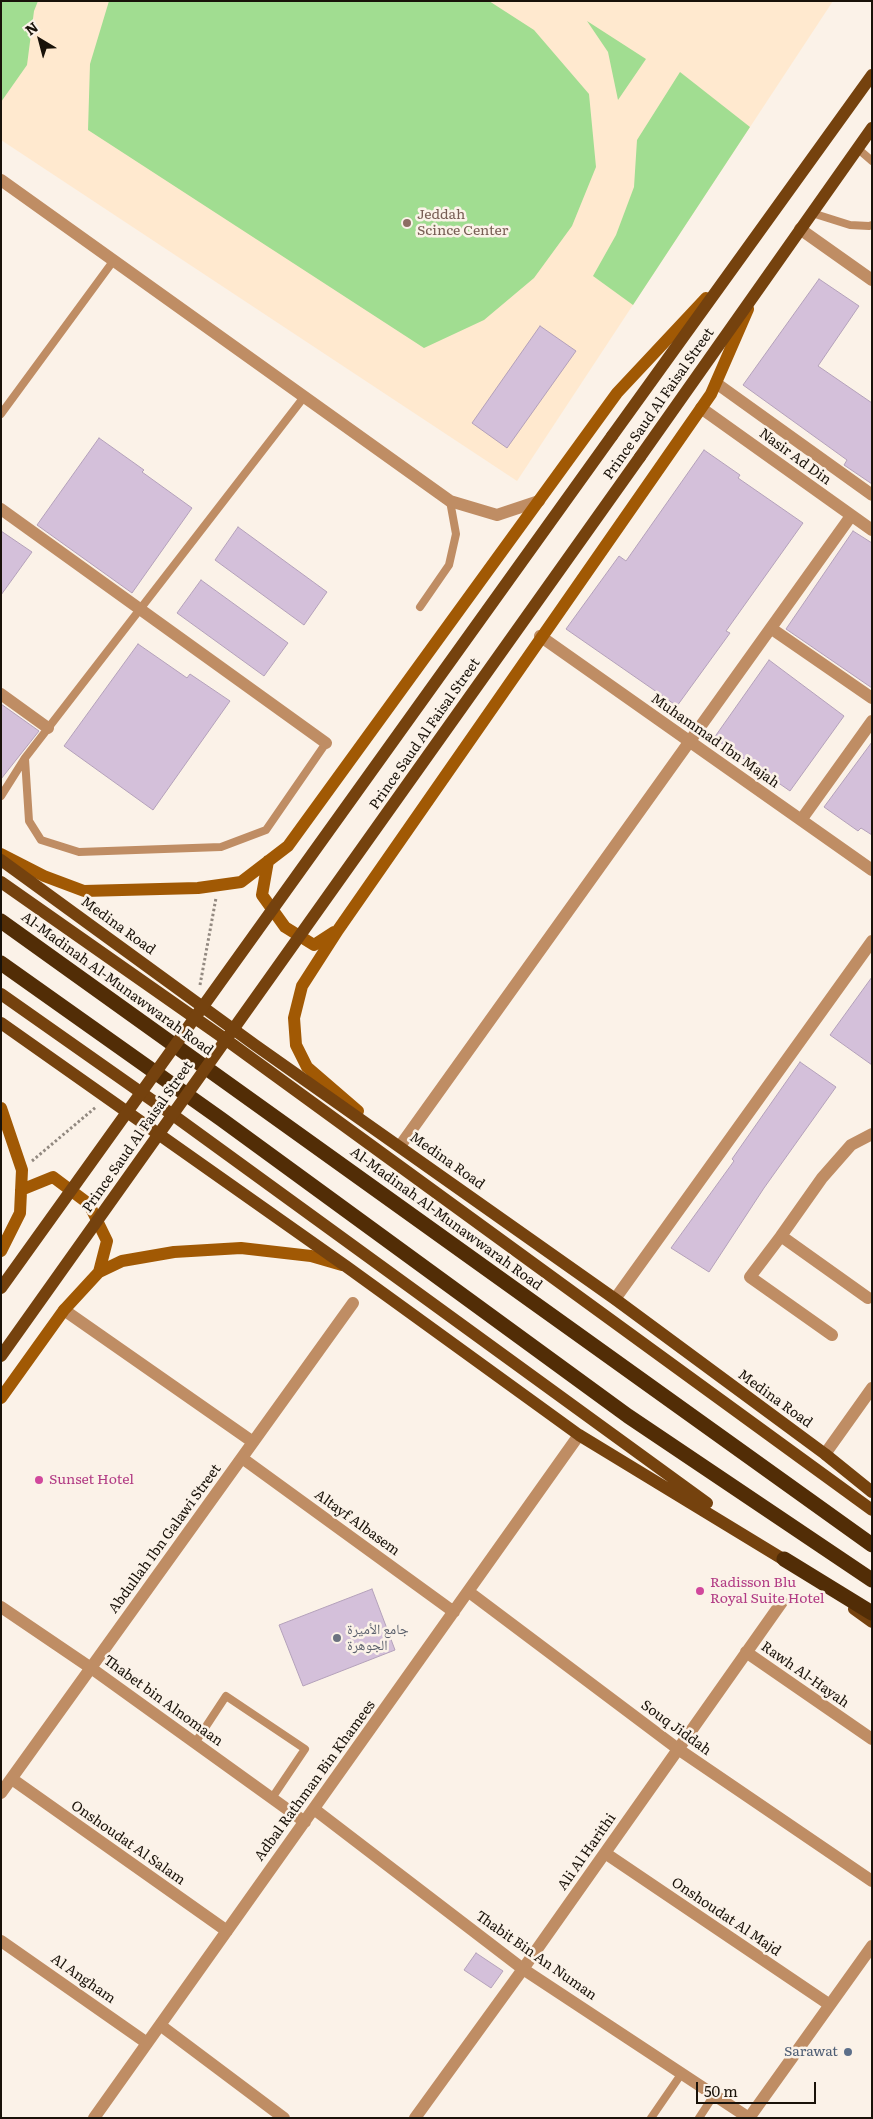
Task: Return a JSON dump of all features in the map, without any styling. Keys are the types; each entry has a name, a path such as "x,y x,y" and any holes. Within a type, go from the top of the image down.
{"highway":[{"name":"Al-Madinah Al-Munawwarah Road","path":"1,921 872,1545"},
{"path":"1,963 229,1125 628,1416 872,1580"},
{"path":"784,1558 872,1613"}],"main road":[{"name":"Prince Saud Al Faisal Street","path":"1,1288 721,282 872,75"},
{"name":"Prince Saud Al Faisal Street","path":"1,1356 872,128"},
{"name":"Medina Road","path":"1,860 256,1045 615,1299 825,1454 872,1492"},
{"path":"1,882 225,1039 872,1510"},
{"path":"1,994 173,1115 872,1622"},
{"path":"1,1023 347,1266 579,1435 784,1558"}],"street":[{"path":"1,180 450,501 497,515 539,501"},
{"path":"800,229 872,280"},
{"path":"1,854 44,876 84,891 198,888 240,882 288,846 617,393 721,282"},
{"path":"755,293 711,394 540,636 338,930 302,986 294,1018 296,1045 307,1067 400,1146 689,741 772,629 851,516"},
{"name":"Nasir Ad Din","path":"716,383 872,495"},
{"name":"Nasir Ad Din","path":"701,408 872,530"},
{"path":"1,509 326,743"},
{"path":"772,629 872,698"},
{"name":"Muhammad Ibn Majah","path":"540,636 872,870"},
{"path":"1,694 48,728"},
{"path":"801,820 872,722"},
{"path":"268,861 262,896 285,927 314,945 338,930"},
{"path":"615,1299 872,941"},
{"path":"1,1108 22,1170 20,1213 1,1251"},
{"path":"832,1335 750,1277 822,1178 850,1145 872,1134"},
{"path":"21,1190 53,1177 90,1204 107,1241 99,1272"},
{"path":"781,1236 868,1298"},
{"path":"1,1398 64,1310 99,1272 122,1261 174,1252 241,1248 310,1256 347,1266"},
{"name":"Abdullah Ibn Galawi Street","path":"1,1793 353,1303"},
{"path":"64,1310 254,1442"},
{"path":"825,1454 872,1388"},
{"name":"Adbal Rathman Bin Khamees","path":"94,2118 579,1435"},
{"name":"Altayf Albasem","path":"242,1458 454,1612"},
{"name":"Souq Jiddah","path":"469,1592 678,1749 872,1880"},
{"name":"Ali Al Harithi","path":"415,2118 523,1969 782,1602"},
{"name":"Thabet bin Alnomaan","path":"1,1606 91,1668 305,1822"},
{"name":"Rawh Al-Hayah","path":"746,1652 872,1739"},
{"name":"Onshoudat Al Salam","path":"12,1779 227,1931"},
{"name":"Thabit Bin An Numan","path":"314,1809 523,1969 749,2118"},
{"name":"Onshoudat Al Majd","path":"605,1853 830,2006"},
{"name":"Al Angham","path":"1,1941 147,2043"},
{"path":"749,2118 872,1946"},
{"path":"160,2025 284,2118"}],"lane":[{"path":"857,148 872,161"},
{"path":"812,213 850,225 869,226 872,224"},
{"path":"1,414 114,260"},
{"path":"1,796 25,758 304,397"},
{"path":"420,607 449,565 456,534 450,501"},
{"path":"25,758 28,821 41,840 79,852 221,847 266,830 326,743"},
{"path":"195,1743 226,1696 305,1750 272,1798"},
{"path":"651,2118 682,2073"},
{"path":"699,2118 714,2095"}],"path":[{"path":"199,989 219,885"},
{"path":"22,1170 101,1102"}],"shaded area":[{"name":"Jeddah Scince Center","path":"1,1 833,1 517,481 1,140"}],"green space":[{"path":"1,1 38,1 34,11 27,65 1,102"},
{"path":"109,1 489,1 534,30 589,94 596,167 572,226 534,278 484,320 424,348 88,130 90,64"},
{"path":"587,21 646,59 618,100 608,52"},
{"path":"680,72 750,127 633,305 593,276 616,235 634,187 637,140"}],"building":[{"path":"819,279 859,306 818,366 872,403 872,484 844,465 847,460 743,385"},
{"path":"540,326 576,351 507,448 472,423"},
{"path":"99,438 192,508 132,593 37,525"},
{"path":"704,450 740,475 738,478 803,523 726,631 730,633 677,706 566,629 619,556 626,561"},
{"path":"238,527 327,592 304,625 215,560"},
{"path":"1,531 32,552 1,595"},
{"path":"853,531 872,543 872,688 786,629"},
{"path":"201,580 288,643 264,676 177,613"},
{"path":"138,644 187,678 190,674 230,701 153,810 64,746"},
{"path":"769,660 844,716 790,791 714,738"},
{"path":"1,704 39,731 1,779"},
{"path":"872,742 872,835 861,828 858,831 824,807"},
{"path":"872,977 872,1065 830,1035"},
{"path":"800,1062 836,1087 764,1188 709,1272 671,1248 734,1161 732,1159"},
{"name":"جامع الأميرة الجوهرة","path":"372,1589 395,1650 303,1686 279,1625"},
{"path":"476,1953 503,1971 491,1988 464,1970"}],"place":[{"name":"Jeddah Scince Center","path":"407,223"},
{"name":"Sunset Hotel","path":"39,1480"},
{"name":"Radisson Blu Royal Suite Hotel","path":"700,1591"},
{"name":"جامع الأميرة الجوهرة","path":"337,1638"},
{"name":"Sarawat","path":"848,2052"}]}
